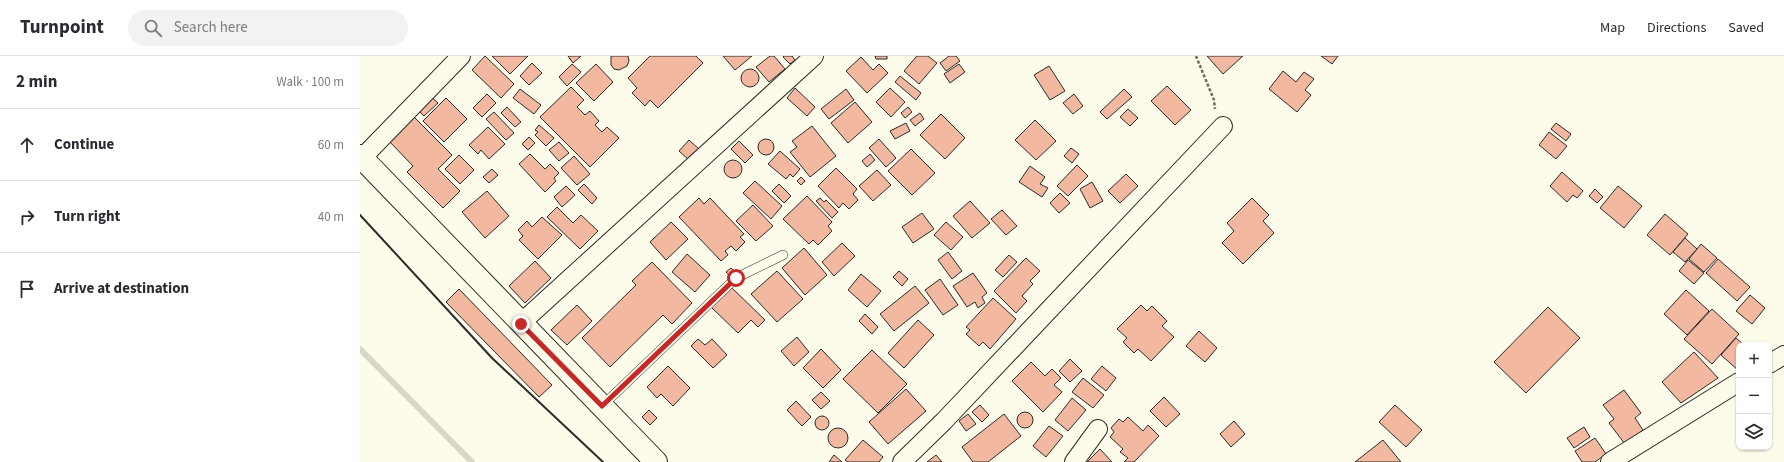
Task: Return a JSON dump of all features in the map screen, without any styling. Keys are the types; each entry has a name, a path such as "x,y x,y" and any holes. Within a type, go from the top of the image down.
{"main road":[{"path":"361,157 656,462"}],"street":[{"path":"361,157 462,56"},
{"path":"521,324 814,56"},
{"path":"902,462 944,421 1223,126"},
{"path":"1772,362 1784,355"},
{"path":"1610,462 1736,384"},
{"path":"1074,462 1098,429"}],"lane":[{"path":"602,406 736,278 783,255"}],"path":[{"path":"1196,56 1214,100 1213,117 1223,126"}],"building":[{"path":"485,56 514,84 501,98 472,70"},
{"path":"492,56 528,56 510,74"},
{"path":"568,56 581,56 573,63"},
{"path":"611,56 628,56 629,61 627,66 619,70 614,69 611,65"},
{"path":"650,56 696,56 703,63 658,108 650,100 645,106 632,93 637,88 628,78"},
{"path":"723,56 752,56 735,70"},
{"path":"770,56 774,56 785,69 769,82 756,67"},
{"path":"792,56 795,60 790,64 783,57"},
{"path":"875,56 887,56 887,59 876,59"},
{"path":"917,56 928,56 937,63 919,84 904,71"},
{"path":"949,56 956,56 960,61 946,71 940,63"},
{"path":"1207,56 1243,56 1223,74"},
{"path":"1321,56 1338,56 1332,64"},
{"path":"861,57 873,70 879,64 888,73 867,93 846,71"},
{"path":"532,63 542,73 529,85 520,76"},
{"path":"572,64 581,72 567,86 559,77"},
{"path":"596,64 613,82 594,101 576,83"},
{"path":"959,64 965,72 950,83 944,74"},
{"path":"1049,66 1065,91 1050,100 1034,75"},
{"path":"750,69 756,72 759,78 756,84 750,87 744,84 741,78 744,72"},
{"path":"1283,71 1296,82 1304,72 1314,79 1305,90 1311,95 1297,112 1269,89"},
{"path":"900,76 921,93 916,100 895,82"},
{"path":"1167,86 1191,110 1175,125 1151,101"},
{"path":"571,87 584,100 577,107 585,115 590,111 599,121 595,125 602,132 607,127 619,138 590,167 540,117"},
{"path":"795,88 815,107 807,116 787,98"},
{"path":"890,88 905,102 891,117 876,102"},
{"path":"520,89 541,105 534,114 513,98"},
{"path":"846,89 854,100 829,119 821,109"},
{"path":"1124,89 1132,97 1107,119 1100,112"},
{"path":"487,94 496,103 482,117 473,108"},
{"path":"1074,94 1083,106 1073,114 1063,103"},
{"path":"430,96 438,103 424,116 417,109"},
{"path":"446,98 467,119 444,142 423,121"},
{"path":"855,102 872,122 848,143 831,123"},
{"path":"507,107 521,122 515,127 501,113"},
{"path":"908,107 912,112 905,118 901,113"},
{"path":"1128,109 1138,118 1130,126 1120,117"},
{"path":"494,112 514,133 506,140 486,119"},
{"path":"920,113 924,119 915,126 910,120"},
{"path":"941,114 965,138 945,159 920,135"},
{"path":"412,115 452,155 438,169 460,191 443,208 407,172 413,166 387,139"},
{"path":"1035,120 1056,141 1036,160 1015,140"},
{"path":"906,123 910,131 895,139 890,131"},
{"path":"1556,123 1571,134 1566,141 1551,129"},
{"path":"539,125 554,138 546,146 535,135 538,132 535,130"},
{"path":"812,126 836,156 810,177 790,152 797,147 792,141"},
{"path":"488,127 505,144 489,159 481,150 478,154 469,145"},
{"path":"1549,132 1567,146 1556,159 1539,145"},
{"path":"529,137 535,143 528,150 522,144"},
{"path":"763,139 769,139 774,144 772,153 769,155 763,155 758,150 758,144"},
{"path":"879,139 896,158 886,167 869,148"},
{"path":"689,140 700,150 690,161 679,151"},
{"path":"739,141 753,155 745,163 731,149"},
{"path":"559,142 569,153 559,161 549,150"},
{"path":"1071,148 1079,154 1072,163 1064,156"},
{"path":"911,149 935,173 912,195 888,171"},
{"path":"780,151 800,169 793,177 790,174 786,179 768,164"},
{"path":"530,154 545,169 550,164 559,173 554,178 556,181 545,192 519,164"},
{"path":"870,154 875,160 867,167 862,161"},
{"path":"459,155 474,170 460,184 445,169"},
{"path":"574,156 590,174 577,185 561,168"},
{"path":"733,160 739,163 742,169 739,175 733,178 727,175 724,169 727,163"},
{"path":"1077,165 1088,176 1068,196 1057,186"},
{"path":"1030,166 1045,177 1040,184 1048,188 1042,197 1019,182"},
{"path":"836,168 857,189 853,194 858,200 849,209 843,203 839,208 818,186"},
{"path":"492,169 498,175 489,183 483,177"},
{"path":"877,170 891,185 873,201 859,186"},
{"path":"1562,172 1583,191 1577,198 1573,195 1567,202 1550,186"},
{"path":"1126,174 1138,186 1120,203 1108,191"},
{"path":"801,177 805,181 801,185 797,181"},
{"path":"755,181 782,206 771,219 743,193"},
{"path":"1092,182 1103,201 1090,208 1080,189"},
{"path":"584,184 597,198 592,204 578,190"},
{"path":"779,184 791,196 784,203 772,191"},
{"path":"566,186 575,195 562,207 554,197"},
{"path":"1618,186 1642,206 1624,228 1600,208"},
{"path":"1595,189 1603,197 1597,203 1589,196"},
{"path":"487,191 509,216 485,238 462,212"},
{"path":"1060,193 1070,203 1059,213 1050,203"},
{"path":"807,196 832,222 828,226 832,231 818,245 813,240 809,244 783,219"},
{"path":"699,198 704,204 710,198 744,234 740,237 745,242 736,251 731,246 725,251 728,255 721,261 679,217"},
{"path":"820,198 824,202 826,200 838,212 832,218 816,201"},
{"path":"1252,198 1269,215 1263,221 1274,233 1243,264 1222,243 1234,231 1227,223"},
{"path":"970,201 990,223 972,238 953,216"},
{"path":"753,205 773,226 756,241 736,221"},
{"path":"557,207 573,223 581,215 598,231 580,249 547,217"},
{"path":"1002,210 1017,226 1006,235 991,219"},
{"path":"922,213 934,229 913,243 902,227"},
{"path":"1665,214 1688,234 1670,255 1647,235"},
{"path":"542,217 562,235 538,259 519,240 523,236 518,230 527,221 532,227"},
{"path":"671,222 688,239 666,260 650,242"},
{"path":"946,222 963,237 951,250 934,235"},
{"path":"1685,238 1697,249 1685,262 1673,252"},
{"path":"842,243 855,256 834,276 822,262"},
{"path":"1701,244 1717,258 1704,272 1689,259"},
{"path":"804,248 827,275 805,295 782,268"},
{"path":"948,252 962,271 952,279 938,260"},
{"path":"687,254 710,275 695,292 672,272"},
{"path":"1009,255 1017,262 1003,277 995,270"},
{"path":"1026,258 1040,271 1030,281 1033,284 1022,296 1027,301 1016,313 994,291"},
{"path":"1718,259 1750,287 1737,301 1706,273"},
{"path":"1688,260 1704,273 1694,284 1679,271"},
{"path":"535,261 551,278 525,303 509,286"},
{"path":"652,262 692,303 672,324 663,315 610,367 582,338 636,285 632,281"},
{"path":"731,268 735,272 730,276 726,272"},
{"path":"777,271 803,299 777,322 751,294"},
{"path":"899,271 908,279 902,286 893,277"},
{"path":"973,273 987,293 982,297 985,303 978,308 975,302 967,307 953,286"},
{"path":"861,274 881,291 867,307 848,290"},
{"path":"940,279 958,305 943,315 925,290"},
{"path":"915,286 929,303 894,331 880,314"},
{"path":"731,287 765,320 758,327 751,320 738,333 711,307"},
{"path":"459,289 552,385 539,397 446,302"},
{"path":"1686,290 1709,311 1687,335 1664,314"},
{"path":"1750,295 1765,308 1752,324 1736,311"},
{"path":"993,298 1016,319 990,349 983,342 979,346 966,334 970,330 966,327"},
{"path":"577,305 592,321 567,345 551,330"},
{"path":"1141,305 1147,311 1152,306 1167,321 1162,326 1174,337 1151,361 1138,349 1134,353 1123,342 1127,338 1117,329"},
{"path":"1548,307 1580,338 1526,393 1494,362"},
{"path":"1712,309 1739,334 1712,364 1684,339"},
{"path":"865,314 878,327 872,334 859,321"},
{"path":"918,320 934,335 904,368 888,353"},
{"path":"1199,331 1217,348 1205,362 1186,346"},
{"path":"797,337 809,352 794,366 781,351"},
{"path":"1736,338 1741,342 1736,342 1736,368 1721,355"},
{"path":"698,339 705,345 712,339 727,355 713,368 691,346"},
{"path":"821,349 841,370 823,388 803,368"},
{"path":"872,350 907,384 878,413 843,379"},
{"path":"1694,352 1718,378 1681,403 1662,382"},
{"path":"1070,359 1082,371 1070,382 1059,371"},
{"path":"1031,362 1045,376 1052,369 1061,378 1054,385 1062,392 1043,412 1012,381"},
{"path":"668,366 690,388 673,406 661,394 657,398 647,387"},
{"path":"1102,366 1116,378 1106,391 1091,379"},
{"path":"1083,378 1104,395 1093,408 1072,392"},
{"path":"906,389 926,411 888,444 869,422"},
{"path":"1624,390 1641,413 1635,418 1643,430 1625,444 1609,423 1614,419 1603,405"},
{"path":"821,392 830,401 821,409 812,400"},
{"path":"1164,397 1180,414 1166,427 1150,411"},
{"path":"1072,398 1086,410 1068,431 1055,420"},
{"path":"796,401 811,417 802,426 787,410"},
{"path":"980,405 989,415 982,422 972,412"},
{"path":"1395,405 1422,430 1406,447 1379,422"},
{"path":"649,410 657,418 650,425 642,417"},
{"path":"1025,412 1031,414 1033,420 1031,426 1025,428 1019,426 1017,420 1019,414"},
{"path":"968,414 976,424 966,431 959,421"},
{"path":"1004,414 1021,436 988,462 973,462 962,447"},
{"path":"822,416 827,418 829,423 827,428 822,430 817,428 815,423 817,418"},
{"path":"1128,417 1143,431 1148,425 1159,436 1134,462 1124,462 1128,458 1120,452 1123,449 1110,437 1114,432 1111,428 1119,419 1123,422"},
{"path":"1234,421 1245,434 1231,447 1220,434"},
{"path":"1049,426 1063,436 1046,457 1033,446"},
{"path":"1584,427 1590,437 1574,448 1567,438"},
{"path":"838,428 845,431 848,438 845,445 838,448 831,445 828,438 831,431"},
{"path":"1595,438 1606,454 1595,462 1582,462 1575,451"},
{"path":"863,440 883,457 879,462 848,462 845,460"},
{"path":"1383,440 1401,462 1355,462"},
{"path":"1100,449 1112,462 1087,462"},
{"path":"834,455 842,462 829,462"},
{"path":"936,455 942,462 927,462"}],"waterway":[{"path":"360,349 472,462"}],"wall":[{"path":"360,215 492,358 603,462"}],"route":[{"path":"521,324 602,406 736,278"}]}
